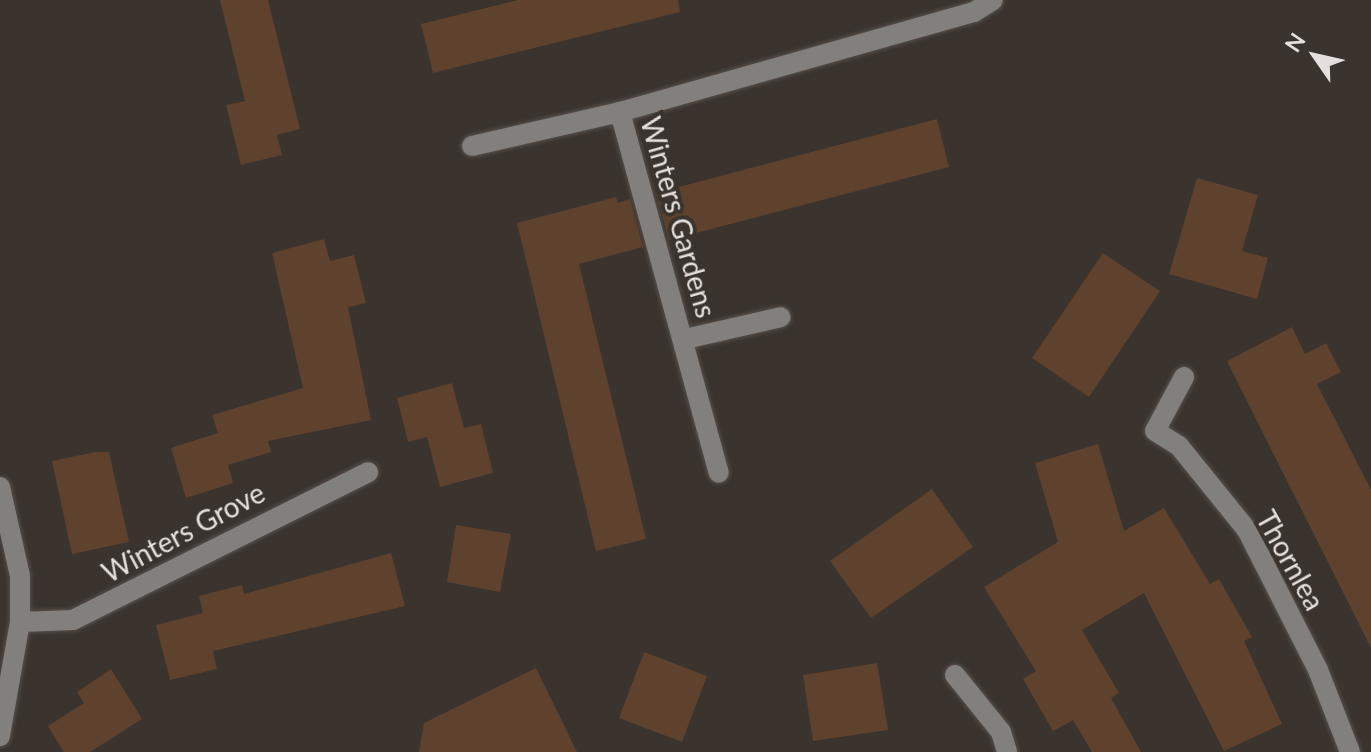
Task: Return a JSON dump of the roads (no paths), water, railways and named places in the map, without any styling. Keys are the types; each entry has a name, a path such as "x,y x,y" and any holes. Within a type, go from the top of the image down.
{"street":[{"name":"Winters Gardens","path":"472,146 620,112 974,12 993,0"},
{"name":"Winters Gardens","path":"620,112 685,339 719,473"},
{"name":"Winters Gardens","path":"685,339 781,317"},
{"name":"Thornlea","path":"1184,377 1155,431 1179,446 1247,530 1318,670 1350,752"},
{"name":"Winters Grove","path":"20,622 73,620 368,472"},
{"path":"0,487 20,576 20,622 0,736"},
{"path":"955,675 1001,732 1007,752"}]}
